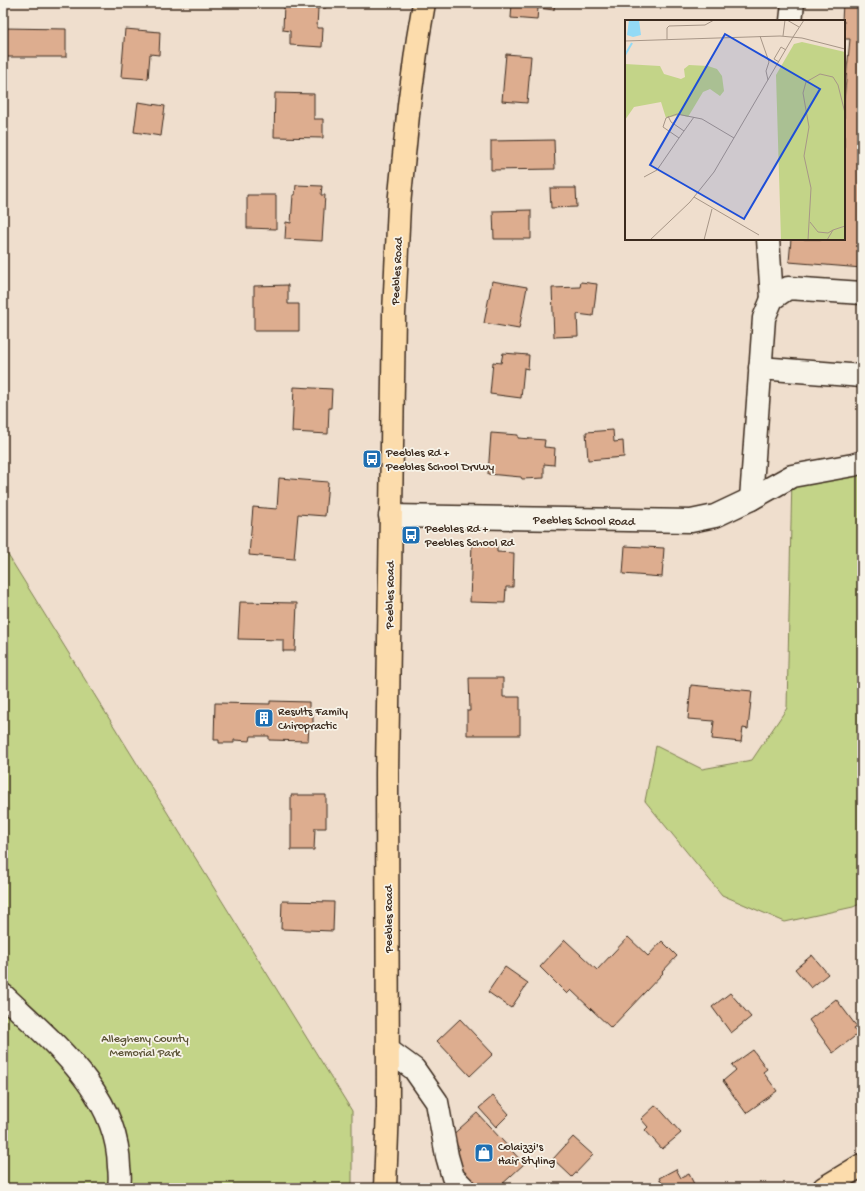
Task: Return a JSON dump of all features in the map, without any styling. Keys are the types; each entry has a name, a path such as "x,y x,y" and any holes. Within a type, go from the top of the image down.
{"main road":[{"name":"Peebles Road","path":"385,1188 388,1107 387,773 394,314 399,205 411,90 424,3"},
{"path":"824,1188 862,1165"}],"street":[{"path":"791,20 793,3"},
{"path":"751,499 764,318 772,299 768,240"},
{"path":"772,299 788,288 862,293"},
{"path":"760,368 862,376"},
{"name":"Peebles School Road","path":"390,516 691,521 715,516 751,499 792,476 862,462"},
{"path":"3,995 81,1072 96,1094 112,1126 119,1153 119,1188"},
{"path":"388,1050 414,1069 437,1102 447,1156 453,1177 464,1188"}],"green space":[{"path":"862,462 862,903 853,907 785,922 722,895 645,801 656,746 702,769 752,760 787,708 792,476"},
{"name":"Allegheny County Memorial Park","path":"3,547 352,1111 352,1188 3,1188"}],"building":[{"path":"284,3 326,3 326,8 318,8 317,28 323,28 322,47 290,45 290,31 283,30"},
{"path":"512,3 555,3 554,10 538,8 537,20 511,18"},
{"path":"843,3 862,3 862,268 789,262 791,240 845,240 845,90 850,39 845,39 845,20 842,20"},
{"path":"3,28 66,29 66,57 3,57"},
{"path":"125,29 160,32 159,55 150,54 148,79 121,77"},
{"path":"506,54 531,56 527,103 502,101"},
{"path":"275,93 314,94 314,119 323,119 323,138 274,137"},
{"path":"138,102 165,106 161,136 134,132"},
{"path":"554,140 555,169 491,170 491,141"},
{"path":"296,185 322,186 321,195 325,195 322,241 285,239 286,222 291,223 293,195 295,195"},
{"path":"550,188 576,188 577,207 551,208"},
{"path":"247,195 276,195 276,229 247,228"},
{"path":"531,210 531,239 494,239 493,211"},
{"path":"492,281 527,287 519,329 484,323"},
{"path":"581,282 597,284 593,316 577,314 578,336 554,337 552,288 580,287"},
{"path":"288,285 288,304 299,304 299,331 254,331 254,286"},
{"path":"503,353 529,355 528,369 524,368 521,398 490,394 493,362 501,363"},
{"path":"294,387 332,389 331,408 329,408 328,434 292,432"},
{"path":"613,430 614,442 623,441 624,457 588,460 586,432"},
{"path":"491,433 518,435 518,438 545,440 544,447 555,448 554,465 544,464 544,478 522,479 521,477 488,474"},
{"path":"279,478 328,482 325,516 298,514 294,559 249,555 253,507 277,509"},
{"path":"472,543 497,544 497,552 514,553 513,587 506,587 505,603 470,602"},
{"path":"625,546 664,548 662,577 623,574"},
{"path":"240,602 297,603 295,651 283,651 283,640 238,639"},
{"path":"469,678 503,678 503,697 520,697 520,735 467,735 467,711 470,711"},
{"path":"691,685 752,691 748,729 743,728 741,742 712,739 714,721 688,719"},
{"name":"Results Family Chiropractic","path":"270,701 309,702 309,711 313,711 313,726 309,725 308,741 269,740 269,736 251,736 250,741 234,740 234,743 219,743 219,740 214,740 215,703 270,704"},
{"path":"291,795 326,795 326,828 315,828 314,850 291,850"},
{"path":"282,901 334,902 333,931 281,929"},
{"path":"628,937 648,956 662,941 677,956 611,1028 571,990 567,994 540,967 565,940 597,970"},
{"path":"812,955 828,974 811,988 795,969"},
{"path":"505,967 528,983 511,1008 488,992"},
{"path":"730,993 751,1017 731,1033 712,1007"},
{"path":"836,999 857,1027 854,1029 858,1034 833,1053 809,1020"},
{"path":"460,1019 493,1054 470,1076 437,1041"},
{"path":"753,1050 767,1069 763,1072 777,1091 746,1113 723,1081 736,1070 732,1065"},
{"path":"493,1096 509,1114 496,1127 479,1108"},
{"path":"656,1105 681,1133 662,1149 645,1130 648,1127 641,1119"},
{"name":"Colaizzi's Hair Styling","path":"477,1113 524,1164 498,1188 479,1188 451,1157 460,1149 450,1137"},
{"path":"573,1137 593,1155 572,1177 553,1159"},
{"path":"676,1169 681,1178 689,1174 696,1188 665,1188 659,1178"}],"place":[{"name":"Peebles Rd + Peebles School Drvwy","path":"372,459"},
{"name":"Peebles Rd + Peebles School Rd","path":"411,535"},
{"name":"Results Family Chiropractic","path":"264,718"},
{"name":"Colaizzi's Hair Styling","path":"484,1153"}]}
